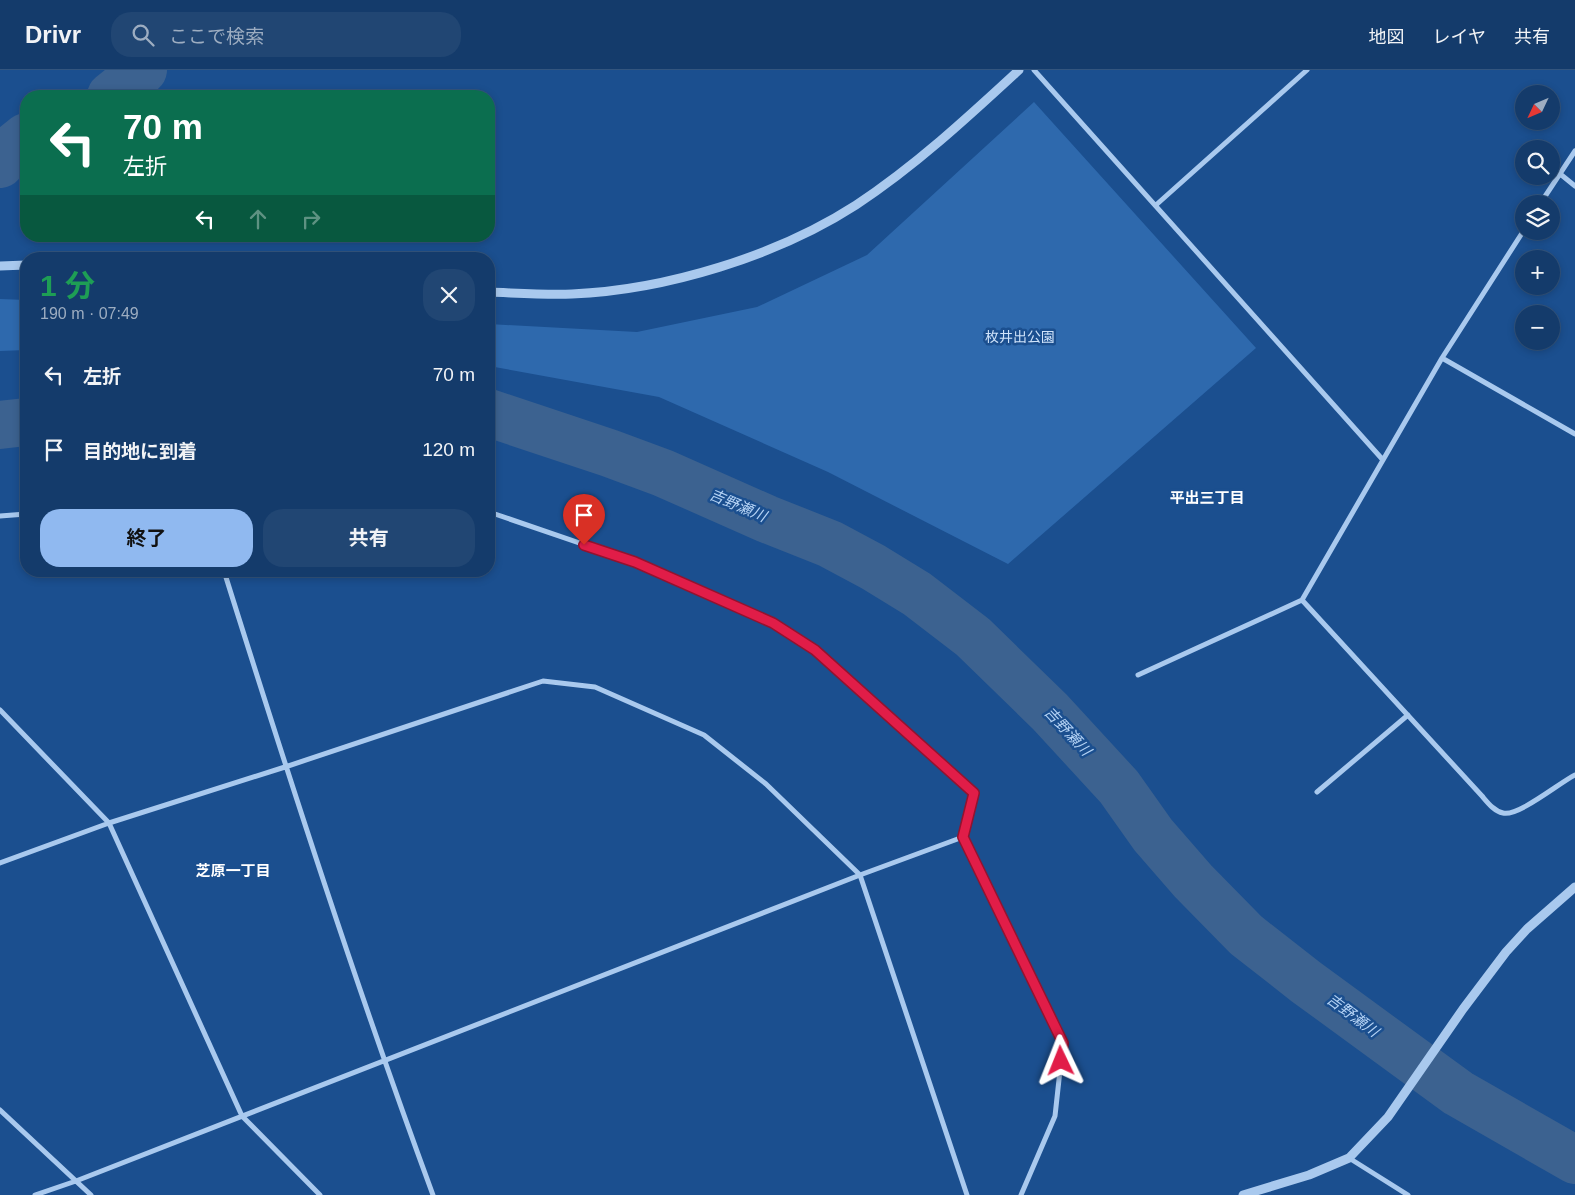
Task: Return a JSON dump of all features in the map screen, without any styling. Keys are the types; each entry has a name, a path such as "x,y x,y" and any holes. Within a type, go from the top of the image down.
{"street":[{"path":"495,292 540,295 573,294 634,287 709,271 784,243 815,229 882,187 936,146 1019,70"},
{"path":"1034,70 1383,460"},
{"path":"1156,205 1307,70"},
{"path":"1560,172 1575,151"},
{"path":"1560,174 1575,186"},
{"path":"1138,675 1302,600 1442,358 1518,240"},
{"path":"0,266 20,265"},
{"path":"1442,358 1575,434"},
{"path":"0,516 20,514"},
{"path":"495,514 635,562 773,623 815,650 974,793 963,837 1063,1043 1056,1116 1021,1195"},
{"path":"226,577 285,767 384,1062 433,1195"},
{"path":"1302,600 1482,796 1498,811 1506,814 1520,810 1575,774"},
{"path":"0,863 109,823 285,767 543,681 595,687 704,734 766,784 860,875 967,1195"},
{"path":"0,710 109,823 242,1116 320,1195"},
{"path":"1317,792 1408,715"},
{"path":"35,1195 76,1181 860,875 963,837"},
{"path":"1243,1195 1309,1175 1349,1158 1388,1117 1463,1009 1506,952 1526,929 1575,888"},
{"path":"0,1110 92,1195"},
{"path":"1349,1158 1408,1195"}],"green space":[{"name":"枚井出公園","path":"1034,102 1256,348 1008,564 828,472 659,397 495,367 495,324 637,332 757,307 867,255"},
{"path":"0,299 20,300 20,350 0,351"}],"waterway":[{"path":"118,90 143,70"},
{"path":"0,164 20,142"},
{"name":"吉野瀬川","path":"495,415 663,473 767,519 830,544 917,594 973,637 1050,712 1119,787 1153,835 1193,881 1246,935 1306,982 1458,1093 1575,1160"},
{"name":"吉野瀬川","path":"0,425 20,423"}],"district":[{"name":"平出三丁目","path":"1207,497"},
{"name":"芝原一丁目","path":"233,870"}],"route":[{"path":"584,545 635,562 773,623 815,650 974,793 963,837 1063,1043 1061,1061"}]}
